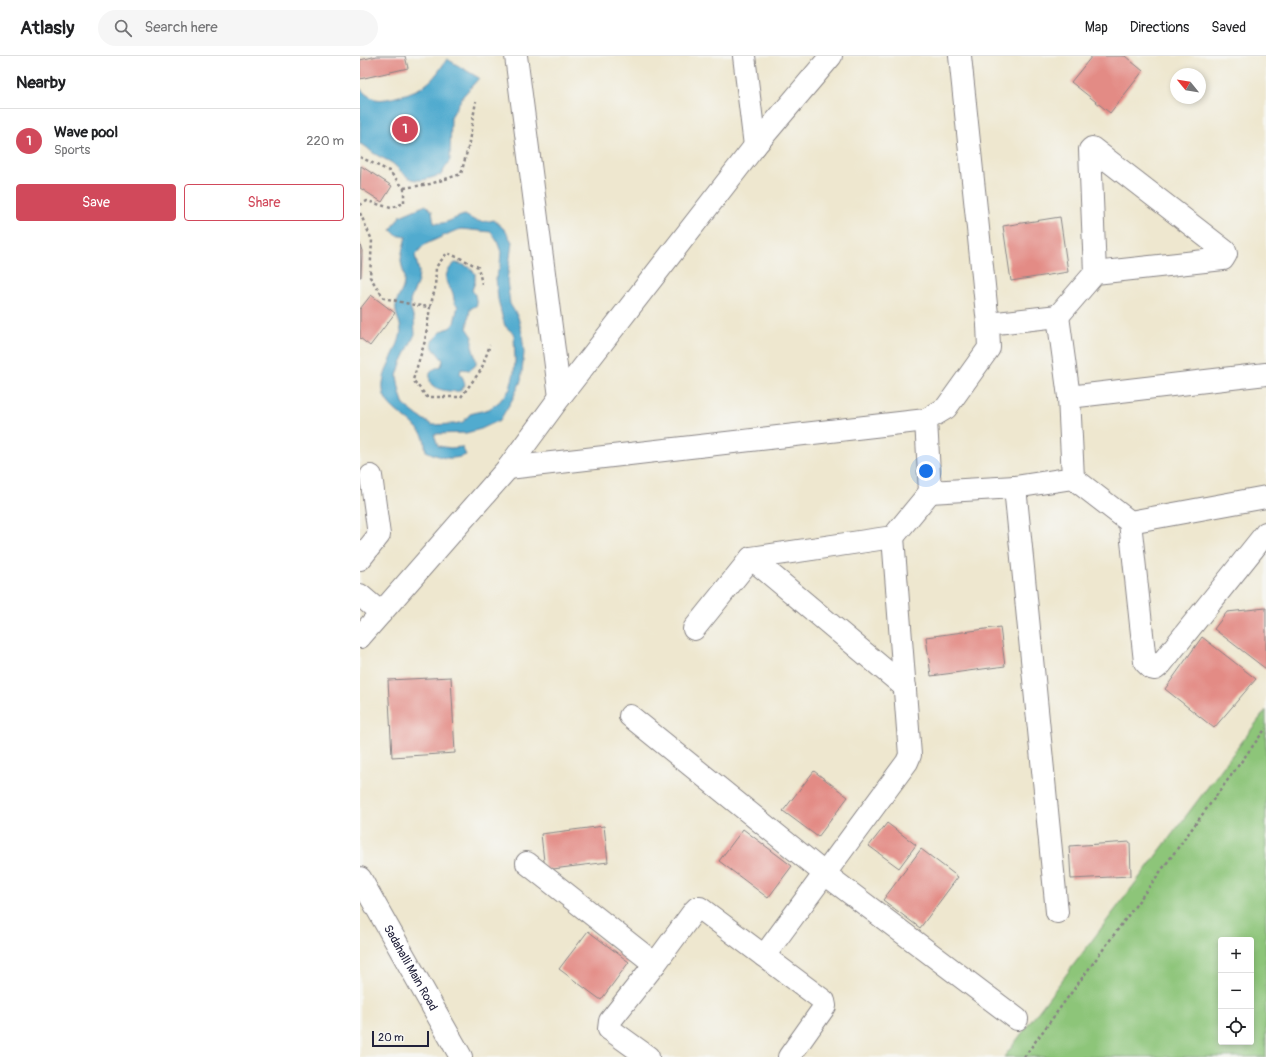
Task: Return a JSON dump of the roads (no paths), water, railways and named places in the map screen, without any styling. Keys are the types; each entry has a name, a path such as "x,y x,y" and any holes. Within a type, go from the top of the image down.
{"street":[{"path":"516,56 560,397"},
{"path":"744,56 755,146"},
{"path":"360,637 508,468 560,397 755,146 830,56"},
{"path":"508,468 926,420 946,408 989,348 988,324 960,56"},
{"path":"988,324 1058,316 1095,273 1090,150 1092,148 1225,251 1226,254 1223,259 1095,273"},
{"path":"1058,316 1069,397 1074,478"},
{"path":"1069,397 1266,374"},
{"path":"694,629 751,558 893,536 930,492 926,420"},
{"path":"360,559 379,535 370,476"},
{"path":"930,492 1015,487 1074,478 1130,522 1145,662 1151,668 1155,668 1161,664 1266,533"},
{"path":"1015,487 1057,912"},
{"path":"1130,522 1266,497"},
{"path":"764,956 903,768 910,755 893,536"},
{"path":"751,558 905,687"},
{"path":"360,595 381,613"},
{"path":"630,716 825,874 1017,1019"},
{"path":"528,864 655,964"},
{"name":"Sadahalli Main Road","path":"360,878 461,1057"},
{"path":"648,1057 612,1032 609,1029 610,1021 697,908 703,910 822,999 824,1004 823,1009 789,1057"}],"water":[{"path":"447,59 479,78 463,96 451,117 450,160 441,175 423,180 411,179 392,163 360,144 360,88 371,97 380,100 393,98 408,93 421,88 428,83"},
{"path":"426,205 432,211 434,223 446,222 465,215 479,221 494,220 505,230 512,242 507,281 510,304 518,317 522,333 524,353 521,381 500,420 481,429 466,433 434,434 438,446 450,448 462,447 466,455 460,457 446,458 426,451 422,434 413,424 391,406 384,395 383,380 398,344 401,332 396,309 404,282 401,258 406,237 396,235 391,230 400,216","holes":["461,229 491,232 497,241 501,252 500,266 496,277 498,299 505,326 514,334 515,360 514,373 510,389 499,402 489,409 470,414 463,422 432,425 404,405 397,376 401,363 415,334 414,319 410,301 418,281 419,272 415,255 424,245"]},
{"path":"455,263 466,266 475,273 475,282 472,290 475,295 477,305 470,309 467,328 473,337 472,348 476,365 470,370 461,369 460,374 465,385 460,391 446,391 435,387 430,381 430,373 434,369 441,366 443,360 433,348 432,341 442,331 451,327 454,323 458,306 454,301 452,290 448,286 446,276 448,270"}],"place":[{"name":"Wave pool","path":"405,129"}]}
